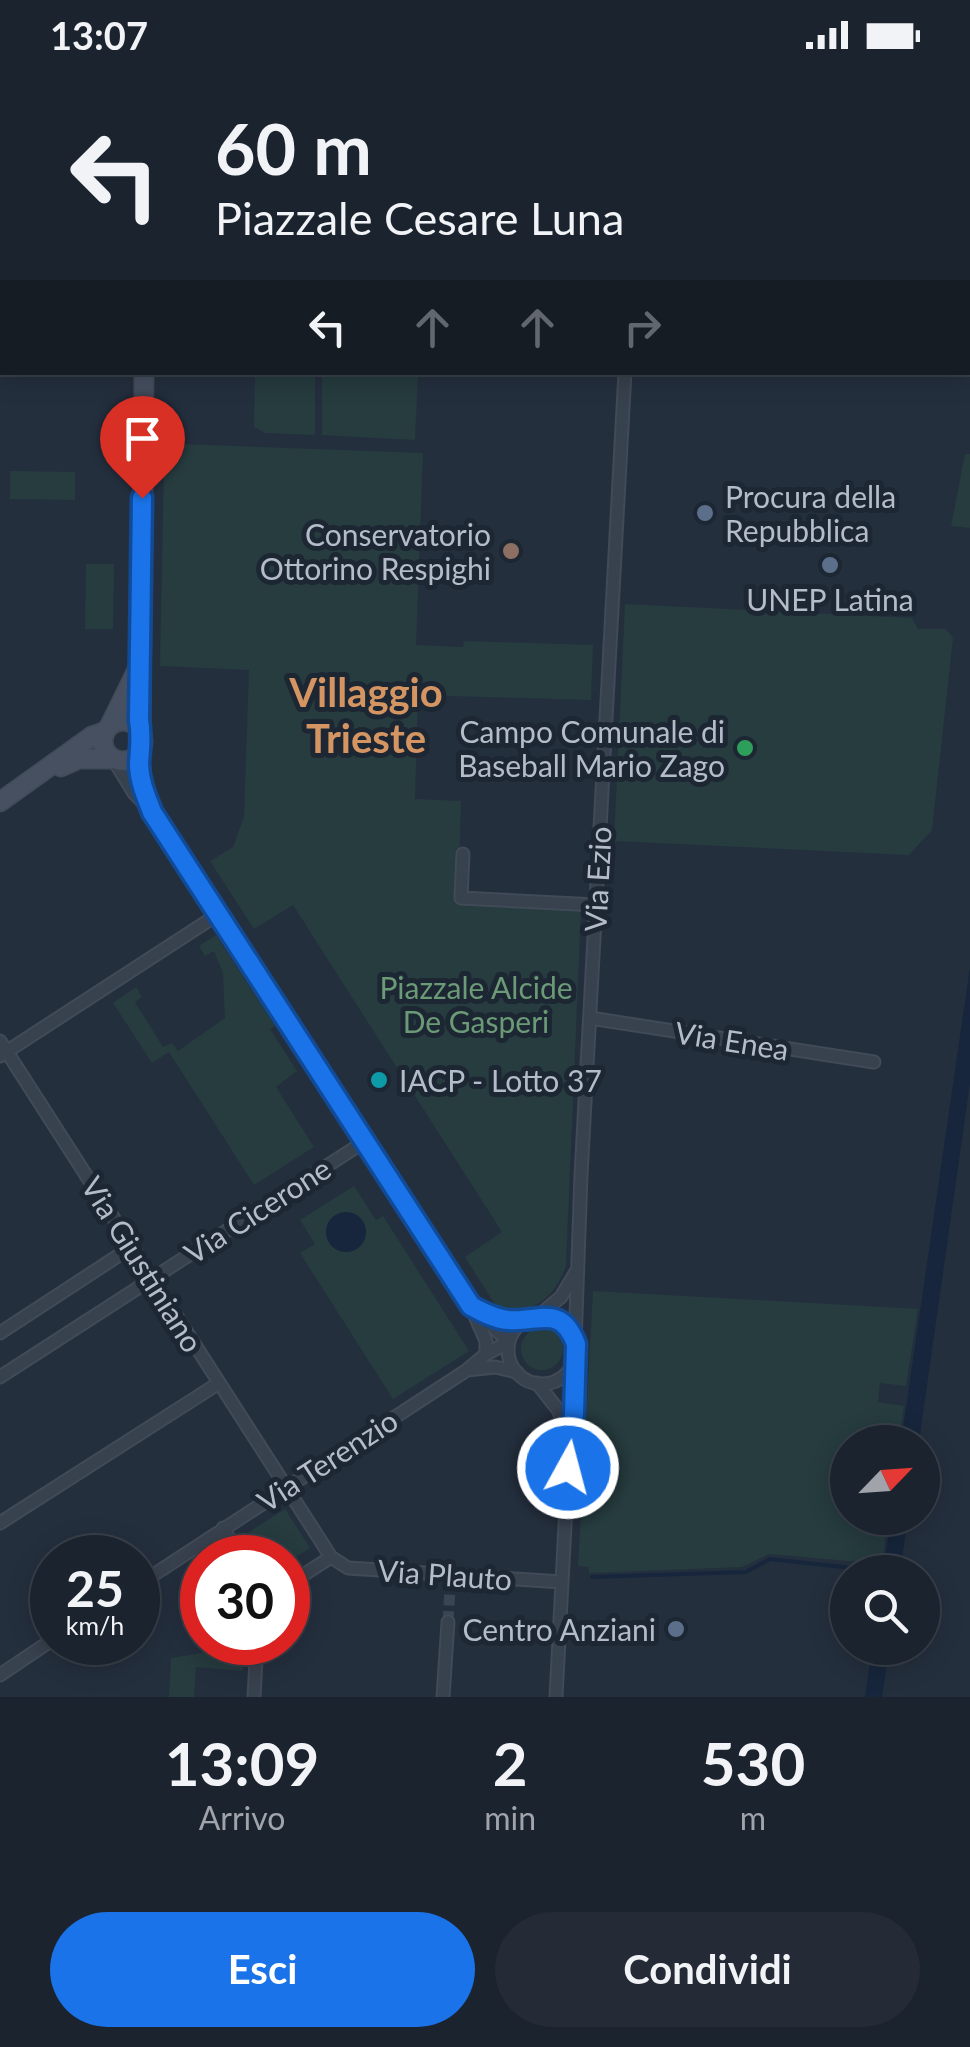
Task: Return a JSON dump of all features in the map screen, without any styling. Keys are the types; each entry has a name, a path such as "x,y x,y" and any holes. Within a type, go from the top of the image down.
{"main road":[{"path":"42,775 79,759 125,761 141,741 144,375"},
{"path":"113,759 104,750 108,728 140,665"},
{"path":"0,802 92,736 124,720 141,741"}],"street":[{"name":"Via Ezio","path":"576,1344 625,375"},
{"path":"141,741 140,777 152,812"},
{"path":"113,759 152,812 471,1306 486,1341 486,1354"},
{"path":"463,854 461,898 596,905"},
{"path":"2,1050 216,915"},
{"name":"Via Enea","path":"590,1018 874,1062"},
{"name":"Via Giustiniano","path":"2,1050 332,1557"},
{"name":"Via Cicerone","path":"0,1376 364,1142"},
{"name":"Via Cicerone","path":"0,1333 133,1246"},
{"path":"517,1372 509,1358 509,1342 518,1326 561,1297 578,1266"},
{"path":"471,1306 498,1318 557,1320 572,1334 576,1344 556,1697"},
{"path":"471,1306 509,1342"},
{"name":"Via Terenzio","path":"160,1570 509,1342"},
{"path":"536,1384 562,1378 573,1364"},
{"path":"468,1370 494,1367 517,1372 536,1384 558,1411 569,1449"},
{"path":"0,1524 219,1383"},
{"path":"223,1528 227,1535"},
{"path":"310,1571 332,1557"},
{"name":"Via Plauto","path":"332,1557 348,1568 562,1582"},
{"path":"450,1589 451,1574"},
{"path":"443,1697 448,1622"},
{"path":"0,1674 30,1654"},
{"path":"254,1697 256,1665"}],"green space":[{"path":"255,375 315,375 315,435 265,433 254,427"},
{"path":"322,375 418,375 415,440 322,435"},
{"name":"Piazzale Alcide De Gasperi","path":"165,419 180,422 181,444 423,453 416,645 463,647 464,641 593,645 591,700 418,695 415,799 461,801 458,902 581,908 566,1266 548,1296 530,1307 508,1310 496,1306 465,1257 502,1232 293,905 254,929 210,861 233,847 244,817 249,670 160,666"},
{"path":"965,454 970,454 970,528 951,526"},
{"path":"10,471 75,472 75,500 10,499"},
{"path":"86,564 114,564 113,629 85,629"},
{"name":"Campo Comunale di Baseball Mario Zago","path":"625,604 912,618 918,629 946,629 953,638 932,830 909,855 614,841"},
{"path":"216,935 275,1026 270,1029 297,1071 276,1087 314,1147 254,1185 169,1052 152,1063 113,1003 136,987 142,997 135,1002 163,1047 172,1043 178,1051 225,1018 223,973 214,951 205,956 199,946"},
{"path":"354,1186 376,1220 383,1216 469,1351 393,1399 300,1253 315,1244 300,1220"},
{"path":"593,1291 918,1309 906,1386 880,1383 878,1402 904,1406 901,1425 830,1425 830,1535 886,1535 883,1555 830,1555 830,1559 769,1554 742,1567 589,1573 589,1567 578,1566"},
{"path":"542,1328 557,1334 563,1349 557,1364 542,1370 527,1364 521,1349 527,1334"},
{"path":"285,1509 302,1535 251,1535 249,1532"},
{"path":"180,1657 180,1665 243,1665 243,1671 196,1667 194,1697 169,1697 171,1658"}],"water":[{"path":"970,967 970,1083 921,1425 903,1425"},
{"path":"346,1212 360,1218 366,1232 360,1246 346,1252 332,1246 326,1232 332,1218"},
{"path":"888,1535 905,1535 903,1555 886,1555"},
{"path":"870,1665 887,1665 882,1697 865,1697"}],"waterway":[{"path":"592,1577 746,1572 770,1559 830,1566"}],"tunnel":[{"path":"448,1622 450,1589"}],"place":[{"name":"Procura della Repubblica","path":"705,513"},
{"name":"Conservatorio Ottorino Respighi","path":"511,551"},
{"name":"UNEP Latina","path":"830,565"},
{"name":"Campo Comunale di Baseball Mario Zago","path":"745,748"},
{"name":"IACP - Lotto 37","path":"379,1080"},
{"name":"Centro Anziani","path":"676,1629"}],"district":[{"name":"Villaggio Trieste","path":"366,715"}],"route":[{"path":"142,498 139,720 143,744 139,760 143,790 152,812 471,1306 508,1320 547,1316 572,1334 576,1354 568,1468"}]}
